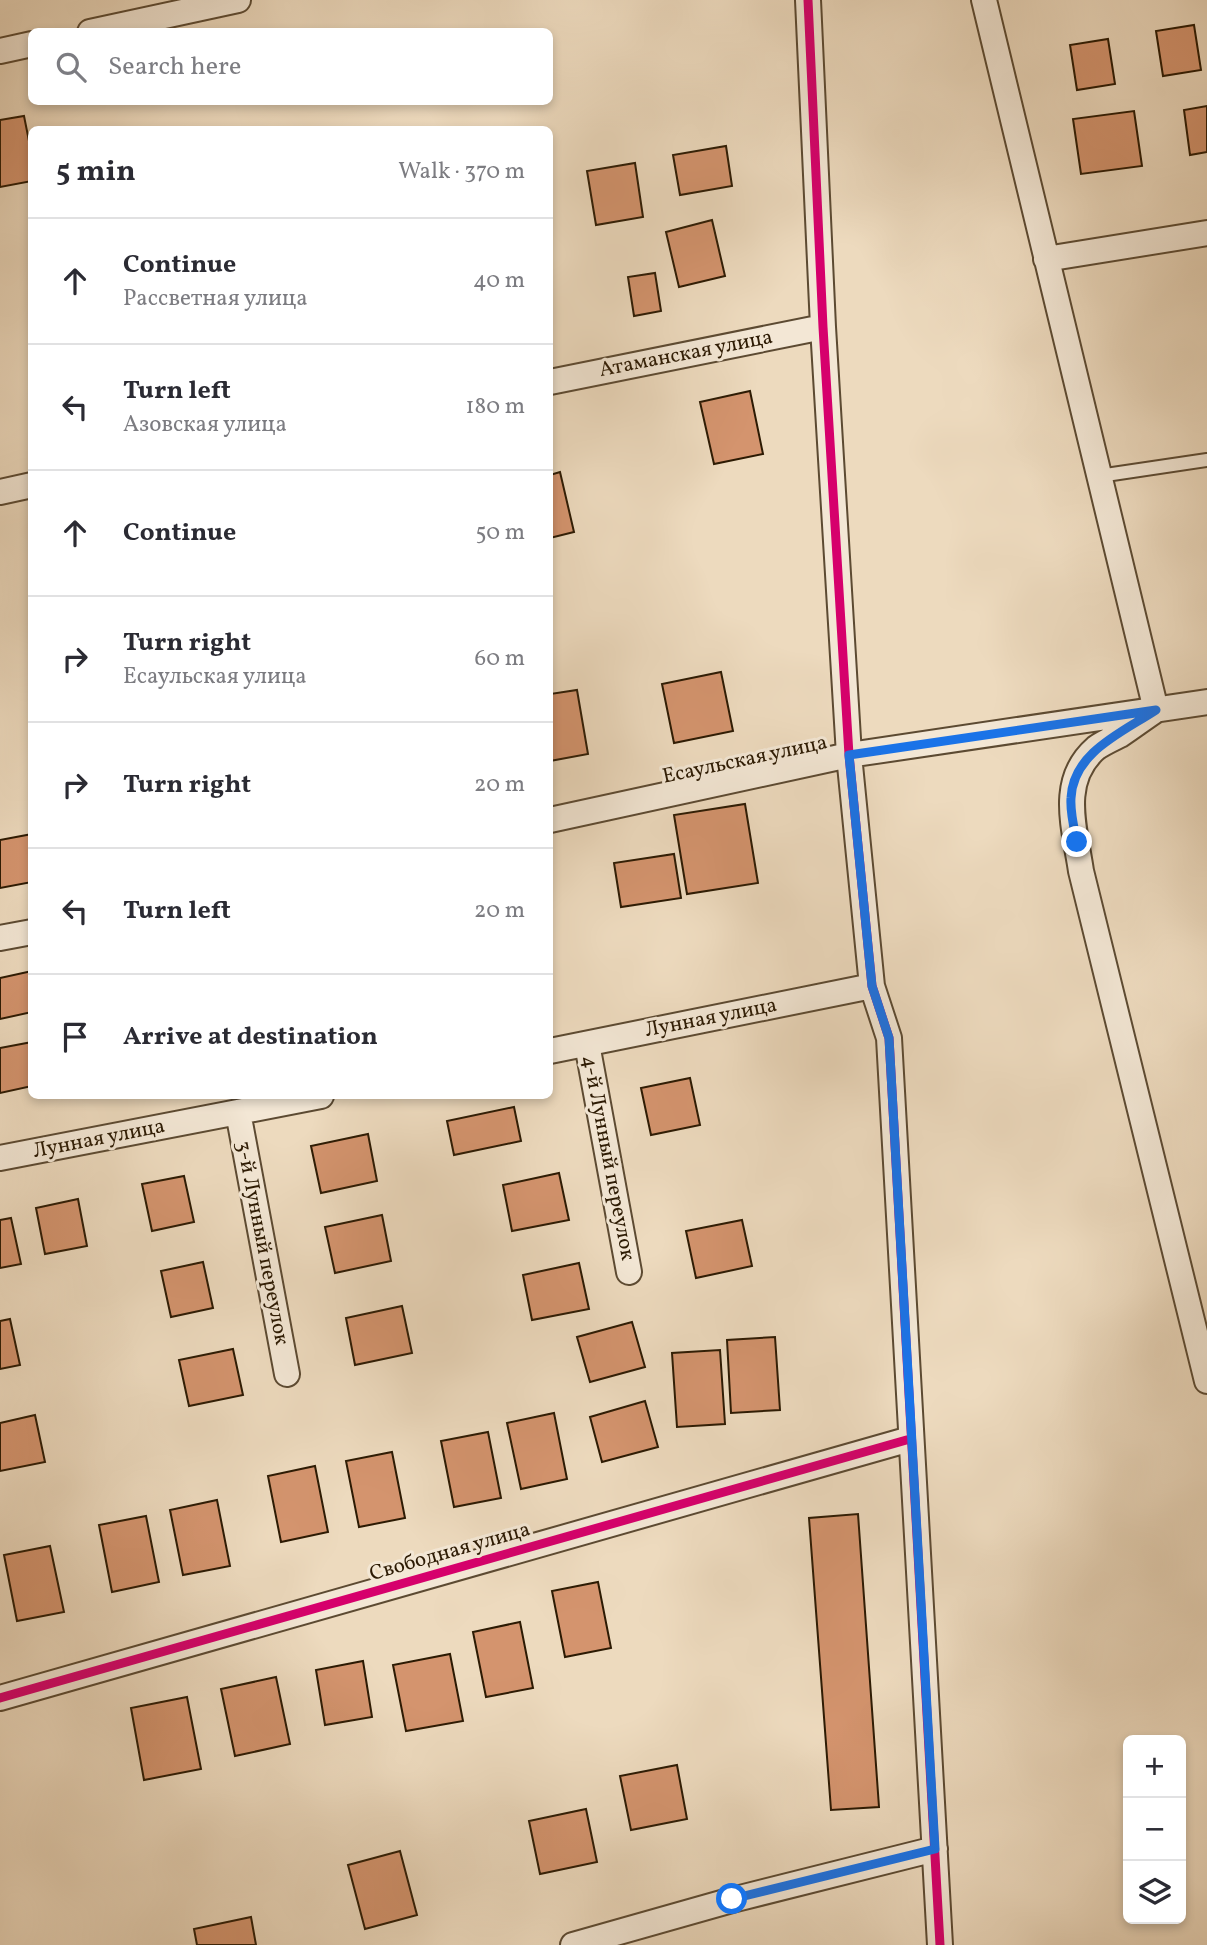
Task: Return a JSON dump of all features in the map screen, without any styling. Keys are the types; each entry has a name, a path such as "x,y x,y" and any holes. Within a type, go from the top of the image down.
{"street":[{"path":"101,28 157,8 238,0"},
{"path":"808,0 823,327 849,755 872,986 889,1038 940,1945"},
{"path":"984,0 1156,710 1096,748 1083,764 1071,796 1072,814 1085,885 1207,1381"},
{"path":"0,51 28,45"},
{"path":"1046,259 1207,233"},
{"name":"Атаманская улица","path":"553,381 823,327"},
{"path":"0,492 28,486"},
{"name":"Есаульская улица","path":"553,819 849,755 1207,702"},
{"path":"0,938 28,933"},
{"name":"Лунная улица","path":"553,1050 872,986"},
{"name":"4-й Лунный переулок","path":"587,1044 629,1272"},
{"name":"Лунная улица","path":"0,1158 305,1099"},
{"name":"3-й Лунный переулок","path":"238,1112 287,1374"},
{"name":"Свободная улица","path":"0,1698 910,1439"},
{"path":"573,1945 732,1899 935,1849"}],"lane":[{"path":"1099,476 1207,460"}],"building":[{"path":"1194,25 1201,70 1163,76 1156,31"},
{"path":"1108,39 1115,84 1077,90 1070,45"},
{"path":"1207,106 1207,152 1190,155 1184,110"},
{"path":"1134,111 1142,166 1081,174 1073,119"},
{"path":"24,116 28,136 28,182 0,187 0,120"},
{"path":"726,146 732,186 680,195 673,155"},
{"path":"635,163 643,217 596,225 587,171"},
{"path":"712,220 725,276 679,287 666,232"},
{"path":"655,273 661,311 634,316 628,277"},
{"path":"750,391 763,454 714,464 700,402"},
{"path":"560,472 574,532 553,537 553,474"},
{"path":"721,672 733,731 674,743 662,684"},
{"path":"577,690 588,754 553,760 553,694"},
{"path":"745,804 758,883 687,894 674,815"},
{"path":"28,835 28,883 0,888 0,840"},
{"path":"674,854 681,898 621,907 614,863"},
{"path":"28,972 28,1013 0,1019 0,978"},
{"path":"28,1043 28,1087 0,1093 0,1048"},
{"path":"690,1078 700,1125 651,1135 641,1088"},
{"path":"514,1107 521,1141 454,1155 447,1121"},
{"path":"368,1134 377,1181 321,1193 311,1146"},
{"path":"559,1173 569,1220 512,1231 503,1185"},
{"path":"184,1176 194,1222 152,1231 142,1184"},
{"path":"78,1199 87,1246 45,1254 36,1208"},
{"path":"382,1215 391,1261 335,1273 325,1227"},
{"path":"11,1218 21,1264 0,1268 0,1220"},
{"path":"742,1220 752,1266 696,1278 686,1231"},
{"path":"203,1262 213,1308 171,1317 161,1271"},
{"path":"579,1263 589,1309 532,1320 523,1275"},
{"path":"402,1306 412,1353 355,1365 346,1318"},
{"path":"10,1319 20,1365 0,1369 0,1321"},
{"path":"632,1322 645,1367 590,1382 577,1337"},
{"path":"775,1337 780,1410 731,1413 727,1340"},
{"path":"233,1349 243,1395 189,1406 179,1360"},
{"path":"720,1350 725,1424 677,1427 672,1353"},
{"path":"645,1401 658,1447 602,1462 590,1417"},
{"path":"554,1413 567,1479 521,1489 507,1423"},
{"path":"35,1415 45,1462 0,1471 0,1423"},
{"path":"488,1432 501,1498 454,1507 441,1441"},
{"path":"392,1452 405,1518 359,1527 346,1461"},
{"path":"315,1466 328,1532 281,1542 268,1476"},
{"path":"217,1500 230,1566 183,1575 170,1510"},
{"path":"858,1514 879,1807 831,1810 809,1518"},
{"path":"146,1516 159,1582 112,1592 99,1525"},
{"path":"50,1546 64,1612 17,1621 4,1555"},
{"path":"598,1582 611,1648 565,1657 552,1591"},
{"path":"520,1622 533,1688 486,1697 473,1632"},
{"path":"450,1654 463,1721 406,1731 393,1665"},
{"path":"363,1661 372,1717 325,1725 316,1670"},
{"path":"276,1677 290,1744 235,1756 221,1689"},
{"path":"187,1697 201,1769 144,1780 131,1708"},
{"path":"677,1765 687,1819 631,1830 620,1776"},
{"path":"586,1809 597,1862 540,1874 529,1821"},
{"path":"400,1851 417,1915 365,1929 348,1865"},
{"path":"251,1917 256,1945 197,1945 194,1929"}],"cycle path":[{"path":"808,0 823,327 849,755 872,986 889,1038 940,1945"},
{"path":"0,1698 910,1439"}],"route":[{"path":"732,1899 935,1849 889,1038 872,986 849,755 1156,710 1096,748 1083,764 1071,796 1077,842"}]}
